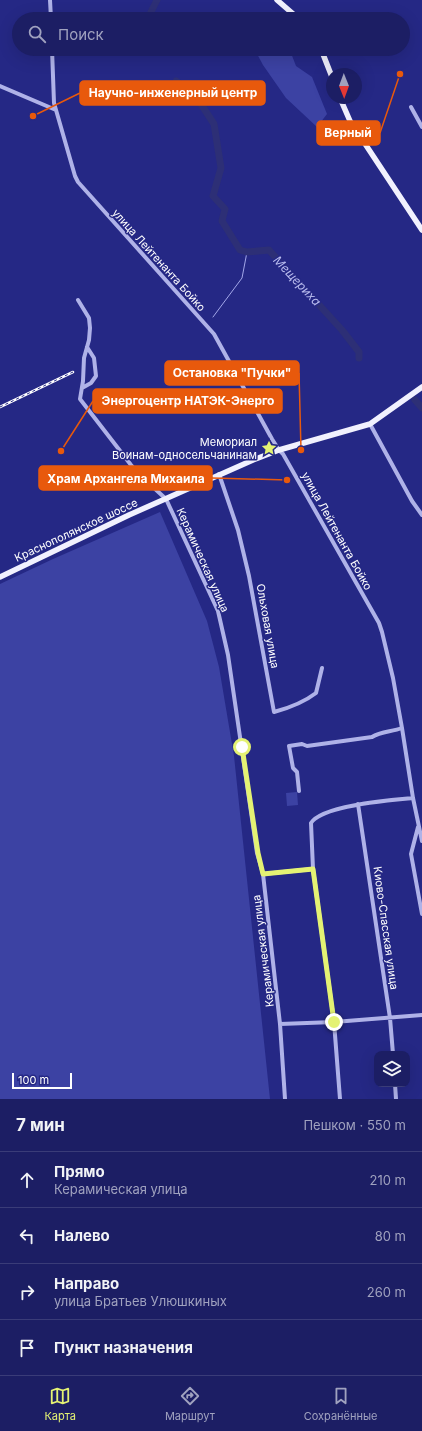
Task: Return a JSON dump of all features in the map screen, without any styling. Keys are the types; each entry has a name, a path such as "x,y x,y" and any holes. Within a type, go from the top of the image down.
{"main road":[{"path":"277,0 291,12"},
{"path":"324,56 328,68"},
{"path":"343,104 350,121 422,230"},
{"name":"Краснополянское шоссе","path":"0,577 253,460 279,450 370,424 422,387"}],"street":[{"path":"50,0 51,12"},
{"name":"улица Лейтенанта Бойко","path":"52,56 54,103 78,182 214,334 379,623 393,678 413,798 422,841"},
{"path":"0,86 56,110"},
{"path":"412,107 422,127"},
{"name":"Керамическая улица","path":"78,300 89,321 90,336 84,358 80,396 82,402 131,465 166,499 218,611 228,655 258,853 263,874 280,1024 285,1099"},
{"path":"82,388 91,383 96,376 97,371 94,358 87,347"},
{"path":"370,424 412,501 422,515"},
{"name":"Ольховая улица","path":"220,474 236,524 249,576 274,712 296,705 316,694 322,668"},
{"path":"299,791 297,772 293,768 289,746 302,744 307,746 372,737 378,733 396,731 402,728"},
{"path":"340,1099 334,1022 313,869 310,828 314,819 321,814 358,804 413,798"},
{"name":"Киово-Спасская улица","path":"358,804 390,1018 393,1051"},
{"path":"419,827 411,854 422,914"},
{"path":"263,874 313,869"},
{"path":"280,1024 334,1022 422,1015"},
{"path":"395,1087 396,1099"}],"shaded area":[{"path":"258,56 292,56 296,66 312,77 327,114 317,127 286,98"},
{"path":"160,512 207,621 219,667 234,756 270,1099 0,1099 0,584"},
{"path":"297,792 298,805 287,806 286,793"}],"waterway":[{"name":"Мещериха","path":"151,12 157,0"},
{"name":"Мещериха","path":"176,81 199,101 214,124 221,168 213,196 225,209 222,221 240,250 247,252 269,250 342,330 359,352 359,358"},
{"path":"213,317 242,278 247,252"},
{"name":"Мещериха","path":"415,400 422,408"}],"railway":[{"path":"0,407 73,372"}],"place":[{"name":"Верный","path":"400,74"},
{"name":"Научно-инженерный центр","path":"33,116"},
{"name":"Мемориал Воинам-односельчанинам","path":"269,448"},
{"name":"Остановка \"Пучки\"","path":"301,450"},
{"name":"Энергоцентр НАТЭК-Энерго","path":"61,451"},
{"name":"Храм Архангела Михаила","path":"287,480"}],"route":[{"path":"242,747 258,853 263,874 313,869 334,1022"}]}
